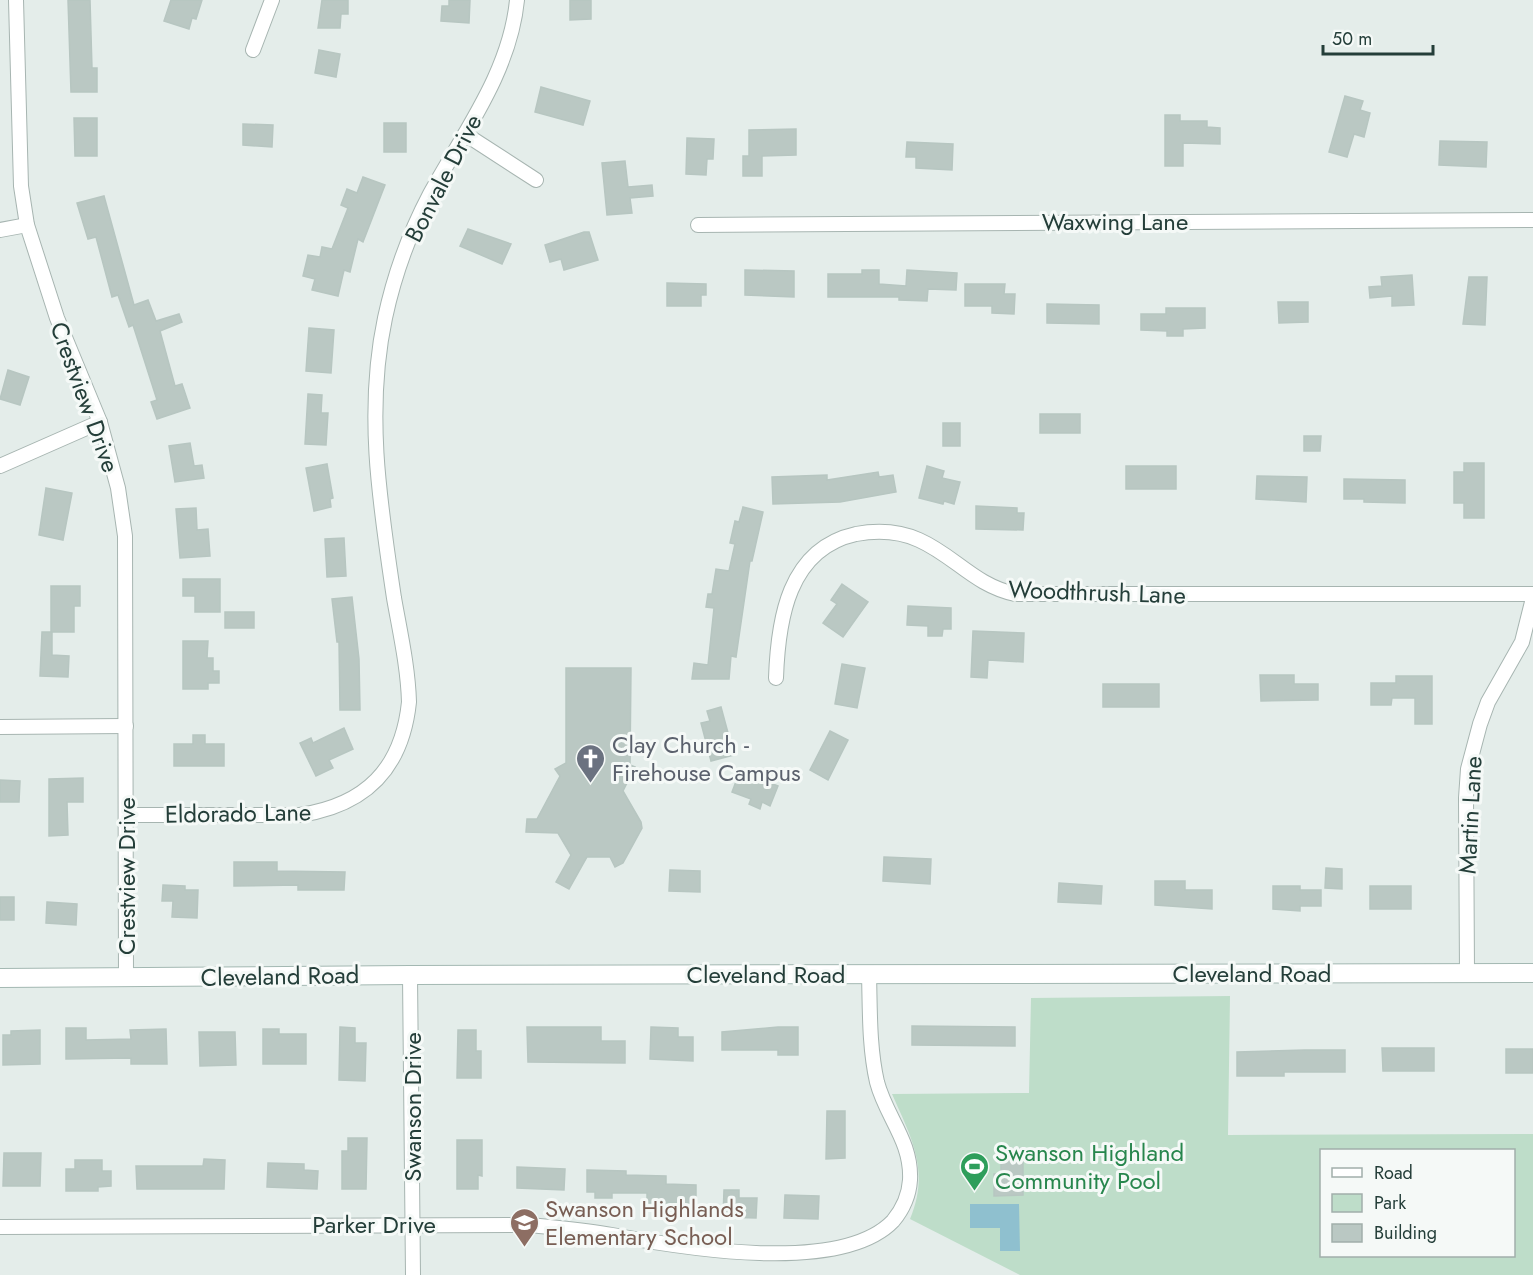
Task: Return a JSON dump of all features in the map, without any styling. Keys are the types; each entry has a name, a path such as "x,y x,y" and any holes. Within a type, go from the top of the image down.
{"main road":[{"name":"Cleveland Road","path":"0,978 1533,973"}],"street":[{"name":"Crestview Drive","path":"16,0 21,174 27,225 57,318 100,422 118,488 125,536 126,978"},
{"path":"253,50 272,0"},
{"name":"Bonvale Drive","path":"390,573 377,476 374,423 377,368 385,319 412,234 429,195 465,134 501,64 517,0"},
{"path":"465,134 536,180"},
{"name":"Waxwing Lane","path":"698,225 1533,220"},
{"path":"0,230 27,225"},
{"path":"0,466 100,422"},
{"name":"Woodthrush Lane","path":"776,678 784,608 800,571 812,557 829,544 866,532 895,533 921,541 984,584 1015,594 1533,596"},
{"name":"Eldorado Lane","path":"126,815 300,815 339,806 369,789 392,760 407,715 406,674 390,573"},
{"name":"Martin Lane","path":"1467,973 1466,798 1468,769 1488,702 1522,642 1533,596"},
{"path":"0,727 126,726"},
{"name":"Parker Drive","path":"0,1227 413,1224 549,1227 613,1235 713,1255 801,1260 839,1255 862,1248 889,1227 908,1197 910,1180 906,1143 884,1103 878,1082 869,974"},
{"name":"Swanson Drive","path":"410,975 413,1275"}],"green space":[{"path":"1230,996 1228,1135 1533,1134 1533,1275 1020,1275 910,1219 916,1202 918,1186 916,1155 892,1094 1029,1093 1031,998"}],"water":[{"path":"970,1204 1019,1204 1020,1251 1000,1251 1000,1228 970,1228"}],"building":[{"path":"68,0 90,0 92,68 97,68 97,92 71,92"},
{"path":"171,0 202,0 196,19 192,18 189,29 164,21"},
{"path":"322,0 348,0 348,14 341,14 340,28 318,28"},
{"path":"449,0 470,0 469,23 441,21 442,6 449,6"},
{"path":"570,0 591,0 591,19 570,20"},
{"path":"319,50 340,54 336,77 315,73"},
{"path":"541,87 590,101 583,125 535,112"},
{"path":"1345,96 1363,101 1360,110 1370,113 1364,137 1354,134 1347,157 1329,152"},
{"path":"1165,115 1180,115 1180,121 1207,121 1207,127 1220,128 1220,144 1183,143 1183,166 1165,166"},
{"path":"74,118 97,118 97,156 75,156"},
{"path":"384,123 406,123 406,152 384,152"},
{"path":"243,124 273,125 272,147 243,145"},
{"path":"796,129 796,155 762,156 762,176 743,176 743,156 749,156 749,130"},
{"path":"687,138 714,139 713,159 707,159 706,175 686,174"},
{"path":"1440,141 1487,142 1486,167 1439,165"},
{"path":"907,142 953,144 952,170 916,168 916,157 906,157"},
{"path":"625,161 628,187 652,185 653,196 630,198 632,213 607,215 602,163"},
{"path":"363,177 385,185 363,242 358,239 350,272 344,270 338,296 312,290 315,279 303,276 308,255 320,257 322,247 332,249 348,208 341,205 347,189 357,193"},
{"path":"104,196 134,305 148,300 156,321 179,314 182,322 160,331 175,386 182,384 190,408 157,419 151,402 157,400 133,325 129,327 118,295 112,297 96,237 88,239 77,203"},
{"path":"468,229 511,244 502,264 460,246"},
{"path":"589,232 598,260 564,270 561,259 550,262 545,245"},
{"path":"745,270 794,271 794,297 745,295"},
{"path":"862,270 879,270 879,284 906,286 907,270 957,273 956,290 928,289 927,301 899,300 899,297 828,297 828,274 862,274"},
{"path":"1412,275 1414,305 1392,306 1392,296 1370,298 1369,287 1382,286 1381,277"},
{"path":"1469,277 1487,277 1485,325 1463,324"},
{"path":"667,283 706,284 706,295 701,295 701,306 667,306"},
{"path":"965,284 1005,284 1004,294 1015,294 1014,314 992,313 992,306 965,306"},
{"path":"1278,302 1308,302 1308,322 1279,323"},
{"path":"1047,304 1099,305 1099,324 1047,323"},
{"path":"1166,308 1205,308 1205,328 1183,329 1183,336 1167,336 1167,331 1141,330 1141,314 1166,314"},
{"path":"309,328 334,330 331,373 306,371"},
{"path":"8,370 29,377 20,405 0,399"},
{"path":"308,394 322,395 321,413 328,413 326,445 305,444"},
{"path":"1040,414 1080,414 1080,433 1040,433"},
{"path":"943,423 960,423 960,446 943,446"},
{"path":"1304,436 1321,436 1320,451 1304,451"},
{"path":"190,443 194,466 202,465 204,478 175,482 169,446"},
{"path":"1464,463 1484,463 1484,518 1464,518 1464,503 1454,503 1454,472 1464,472"},
{"path":"327,464 333,498 330,499 331,507 314,511 306,468"},
{"path":"927,466 944,471 942,478 960,482 954,504 944,501 943,504 919,498"},
{"path":"1126,466 1176,466 1176,489 1126,489"},
{"path":"878,472 879,477 893,475 896,492 840,502 773,504 772,477 827,475 827,480"},
{"path":"1257,476 1307,477 1306,502 1256,499"},
{"path":"1344,479 1405,480 1405,503 1344,499"},
{"path":"46,488 72,493 63,540 39,535"},
{"path":"976,506 1017,508 1017,513 1024,513 1023,530 976,529"},
{"path":"743,507 763,512 752,561 750,561 736,657 731,656 729,679 692,679 694,663 708,665 714,608 706,607 708,594 712,594 716,569 729,571 735,544 730,543 735,521 739,522"},
{"path":"196,508 197,530 208,529 210,556 180,558 176,509"},
{"path":"344,538 346,576 327,577 325,539"},
{"path":"183,579 220,579 220,612 195,612 195,596 183,596"},
{"path":"842,584 868,602 843,637 823,623 837,604 831,600"},
{"path":"51,586 80,586 80,606 74,606 74,632 51,632"},
{"path":"352,597 359,659 360,710 340,710 339,642 337,642 332,599"},
{"path":"908,606 951,608 951,629 943,629 942,636 928,636 928,626 907,625"},
{"path":"225,612 254,612 254,628 225,628"},
{"path":"973,631 1024,633 1023,662 988,660 987,678 971,677"},
{"path":"42,632 52,632 52,655 69,656 68,677 40,676"},
{"path":"183,641 208,641 207,658 213,658 213,671 219,671 219,683 208,683 208,689 183,689"},
{"path":"842,664 865,668 857,708 835,704"},
{"name":"Clay Church - Firehouse Campus","path":"566,668 631,668 630,765 635,767 623,791 641,822 642,828 623,863 615,867 610,857 587,857 569,889 556,882 571,855 558,833 526,832 527,819 537,819 560,776 555,769 566,763"},
{"path":"1260,675 1294,675 1294,684 1318,684 1318,700 1261,701"},
{"path":"1396,676 1432,676 1432,724 1415,724 1415,698 1392,698 1391,705 1371,705 1371,683 1396,683"},
{"path":"1103,684 1159,684 1159,707 1103,707"},
{"path":"721,707 734,755 711,761 701,723 710,721 707,711"},
{"path":"344,728 353,749 329,760 333,768 316,776 300,743 311,738 313,743"},
{"path":"830,731 848,740 828,780 810,770"},
{"path":"193,735 205,735 205,744 224,744 224,766 174,766 174,744 193,744"},
{"path":"740,771 778,786 770,806 762,802 760,809 749,804 751,799 732,792"},
{"path":"83,778 83,802 67,802 68,835 49,836 49,779"},
{"path":"0,780 20,781 19,802 0,802"},
{"path":"884,857 931,859 930,884 883,881"},
{"path":"234,862 277,862 277,871 345,872 344,890 298,890 298,885 234,886"},
{"path":"1326,868 1342,869 1342,889 1325,888"},
{"path":"670,870 700,871 700,892 669,891"},
{"path":"1155,881 1185,881 1185,890 1212,890 1212,909 1155,905"},
{"path":"1059,883 1102,886 1101,904 1058,902"},
{"path":"163,885 185,886 185,890 198,890 197,918 172,917 173,901 162,901"},
{"path":"1273,886 1300,886 1300,890 1321,890 1321,906 1300,906 1300,911 1273,909"},
{"path":"1370,886 1411,886 1411,909 1370,909"},
{"path":"0,897 14,897 14,920 0,920"},
{"path":"47,902 77,904 76,925 46,923"},
{"path":"912,1026 1015,1027 1015,1046 912,1045"},
{"path":"340,1027 355,1028 355,1043 366,1043 365,1081 339,1080"},
{"path":"527,1027 601,1027 601,1041 625,1041 625,1063 528,1062"},
{"path":"651,1027 678,1028 678,1037 693,1037 693,1061 650,1059"},
{"path":"798,1027 798,1055 778,1055 778,1050 722,1050 722,1032"},
{"path":"66,1028 86,1028 86,1040 131,1039 130,1030 166,1029 167,1064 131,1064 131,1058 66,1059"},
{"path":"263,1029 279,1029 279,1034 306,1034 306,1064 263,1064"},
{"path":"40,1030 40,1064 3,1065 3,1035 11,1035 11,1031"},
{"path":"458,1030 476,1030 476,1051 481,1051 481,1078 457,1078"},
{"path":"199,1032 235,1032 236,1065 200,1066"},
{"path":"1382,1048 1434,1048 1434,1071 1383,1071"},
{"path":"1506,1049 1533,1049 1533,1073 1506,1073"},
{"path":"1345,1050 1345,1072 1284,1072 1284,1076 1237,1076 1237,1052"},
{"path":"827,1111 845,1111 845,1158 826,1159"},
{"path":"348,1138 367,1138 366,1189 342,1189 342,1151 348,1151"},
{"path":"457,1140 482,1140 482,1176 478,1175 478,1189 457,1189"},
{"path":"1023,1148 1023,1195 994,1196 994,1174 1001,1174 1001,1149"},
{"path":"4,1153 41,1153 40,1186 3,1186"},
{"path":"204,1159 225,1160 224,1189 137,1189 136,1166 203,1166"},
{"path":"75,1160 102,1160 102,1171 111,1171 111,1186 98,1187 98,1191 66,1191 66,1169 75,1169"},
{"path":"268,1163 304,1164 304,1170 318,1171 317,1189 267,1187"},
{"path":"517,1167 565,1169 564,1190 517,1188"},
{"path":"587,1170 626,1171 626,1175 666,1176 666,1184 696,1185 696,1203 647,1203 647,1193 612,1193 612,1198 595,1198 595,1192 587,1192"},
{"path":"724,1190 739,1190 739,1198 757,1198 756,1218 723,1217"},
{"path":"785,1195 819,1196 818,1219 784,1218"}],"place":[{"name":"Clay Church - Firehouse Campus","path":"591,784"},
{"name":"Swanson Highland Community Pool","path":"974,1192"},
{"name":"Swanson Highlands Elementary School","path":"524,1248"}]}
